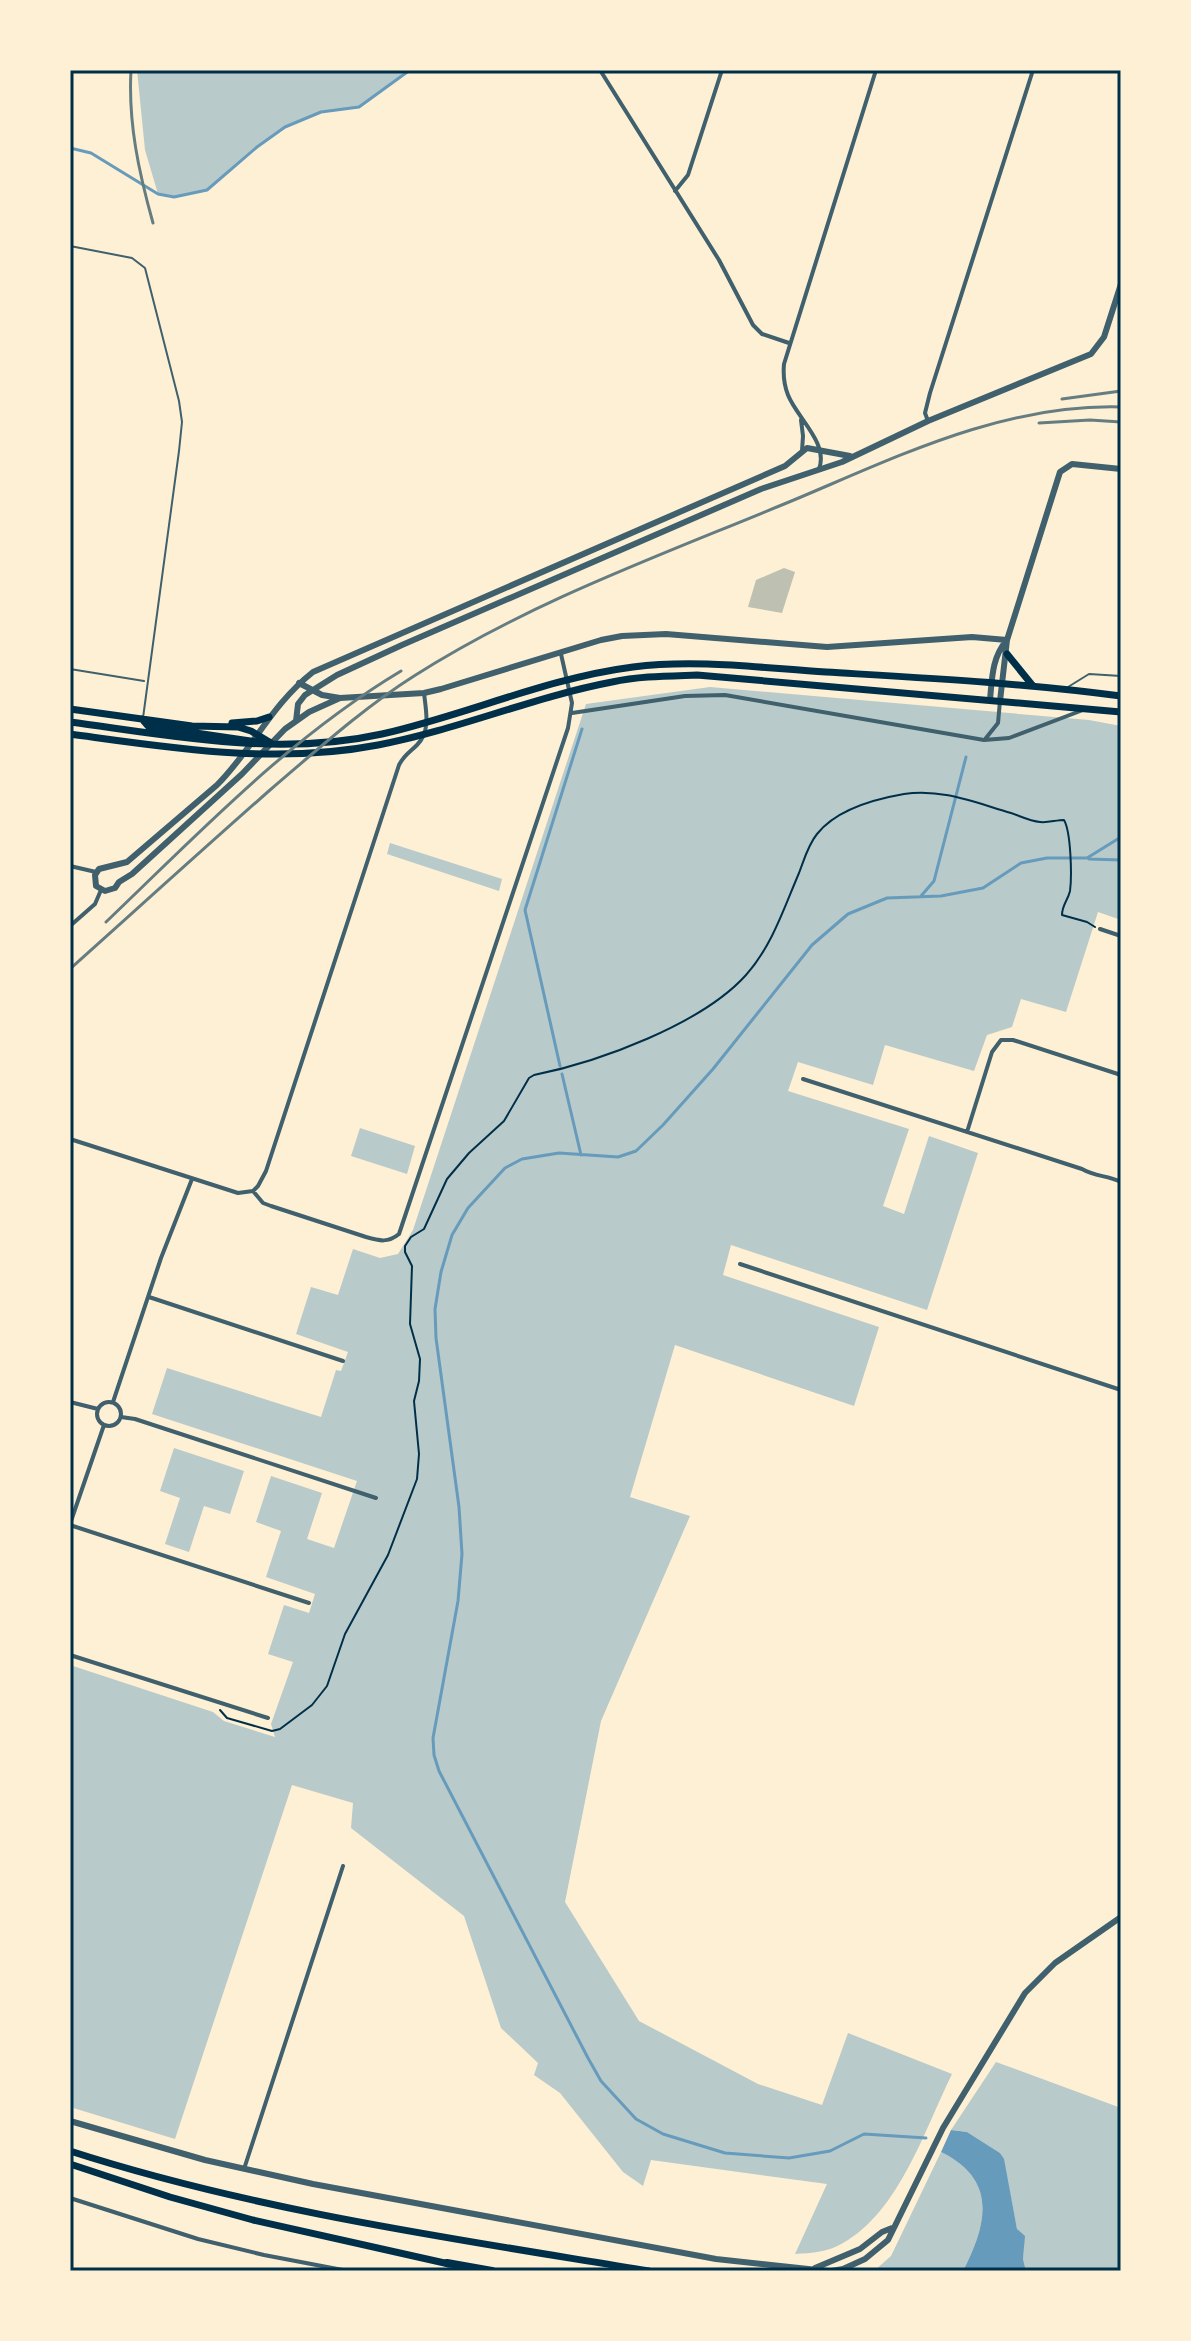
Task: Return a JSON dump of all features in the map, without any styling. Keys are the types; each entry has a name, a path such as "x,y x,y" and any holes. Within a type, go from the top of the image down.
{"highway":[{"path":"1007,654 1033,686"},
{"path":"70,722 244,745 339,741 381,734 610,671 665,664 996,683 1121,696"},
{"path":"70,734 200,752 252,755 339,752 417,736 612,682 697,675 1121,712"},
{"path":"70,709 192,726 227,726 269,717"},
{"path":"142,719 148,726 254,738"},
{"path":"227,726 271,743"},
{"path":"70,2151 263,2202 649,2271"},
{"path":"70,2164 253,2220 492,2271"},
{"path":"447,2263 474,2271"}],"street":[{"path":"600,70 719,260 753,325 762,334 789,343"},
{"path":"675,191 688,175 722,70"},
{"path":"819,469 819,449 788,397 783,375 789,343 876,70"},
{"path":"928,421 925,413 930,393 1033,70"},
{"path":"296,721 298,704 312,690 402,645 761,489 842,462 928,421 1082,358 1099,346 1121,284"},
{"path":"800,418 802,451"},
{"path":"340,698 296,721 175,836 112,890 101,890 94,882 96,872 105,866 127,862 217,785 230,772 269,717 313,672 785,466 807,448 850,456"},
{"path":"990,700 1007,654 1007,640 1060,472 1067,465 1081,463 1121,469"},
{"path":"299,683 340,698 424,693 601,640 643,634 827,647 972,637 1007,640"},
{"path":"984,740 996,728 1000,716 994,662 1007,640"},
{"path":"253,1191 263,1203 382,1241 392,1240 404,1226 572,713 569,681 561,652"},
{"path":"70,1139 238,1193 253,1191 258,1186 266,1171 399,765 425,732 424,693"},
{"path":"572,713 685,696 725,695 984,740 1009,738 1091,708"},
{"path":"70,866 96,872"},
{"path":"112,867 118,873 119,882"},
{"path":"70,926 95,904 101,890"},
{"path":"1100,929 1121,936"},
{"path":"967,1132 992,1052 1001,1040 1013,1040 1121,1075"},
{"path":"803,1079 1093,1175 1109,1175 1121,1182"},
{"path":"113,1402 192,1179"},
{"path":"740,1264 1121,1390"},
{"path":"149,1297 343,1361"},
{"path":"70,1402 98,1409"},
{"path":"113,1402 121,1410 121,1417 112,1425 104,1425 98,1420 98,1409 103,1403 113,1402"},
{"path":"121,1417 376,1498"},
{"path":"104,1425 70,1524 309,1603"},
{"path":"70,1655 268,1718"},
{"path":"244,2169 343,1866"},
{"path":"70,2121 160,2148 313,2184 716,2259 830,2271 849,2267 873,2254 888,2240 943,2128 1025,1993 1055,1963 1121,1917"},
{"path":"70,2198 211,2243 348,2271"},
{"path":"814,2268 860,2249 892,2228"}],"lane":[{"path":"70,246 132,258 145,268 179,401 182,422 142,719"},
{"path":"70,669 146,681"},
{"path":"1064,689 1089,674 1121,676"}],"path":[{"path":"215,1702 227,1718 272,1731 280,1729 312,1705 327,1686 345,1634 388,1555 411,1501 418,1472 414,1401 420,1359 410,1324 412,1266 405,1249 411,1237 424,1229 447,1179 477,1145 504,1121 534,1075 576,1066 610,1054 687,1019 729,993 762,954 812,841 824,827 852,810 877,800 909,793 951,795 1037,822 1064,820 1067,825 1070,875 1069,896 1061,910 1062,915 1100,929"}],"shaded area":[{"path":"137,70 410,70 359,107 321,112 285,127 207,190 174,197 158,194 145,150"},
{"path":"710,687 1089,720 1121,726 1121,920 1098,912 1066,1012 1021,999 1012,1027 987,1035 974,1071 885,1045 873,1085 798,1062 788,1091 909,1129 883,1206 904,1214 929,1136 978,1153 927,1310 731,1245 723,1275 879,1327 854,1406 675,1345 630,1497 690,1516 601,1721 565,1902 639,2021 758,2084 822,2105 848,2033 952,2074 908,2168 880,2211 863,2229 843,2243 820,2252 795,2254 827,2184 651,2160 643,2186 623,2172 560,2093 534,2075 538,2063 501,2028 464,1916 351,1828 353,1803 292,1785 175,2139 70,2107 70,1665 213,1712 224,1721 275,1737 271,1724 293,1662 268,1654 284,1605 309,1613 315,1594 266,1577 281,1531 256,1522 271,1476 322,1493 307,1539 334,1548 357,1481 152,1414 167,1368 321,1417 336,1370 341,1371 348,1352 296,1334 311,1287 338,1295 353,1249 380,1258 398,1254 413,1230 586,704"},
{"path":"390,843 502,879 499,891 387,854"},
{"path":"360,1128 415,1146 407,1174 351,1156"},
{"path":"174,1448 244,1471 230,1514 204,1506 189,1552 165,1544 180,1498 160,1491"},
{"path":"996,2062 1121,2108 1121,2271 1026,2271 1024,2240 1017,2229 1000,2153 967,2132 951,2130"},
{"path":"941,2152 972,2176 982,2204 978,2237 963,2271 874,2271 891,2256"}],"water":[{"path":"951,2130 967,2132 1000,2153 1004,2159 1017,2229 1025,2236 1023,2259 1026,2271 963,2271 978,2237 982,2204 972,2176 941,2152"}],"building":[{"path":"784,568 795,572 782,613 748,607 756,580"}],"waterway":[{"path":"70,148 91,153 158,194 174,197 207,190 285,127 321,112 359,107 410,70"},
{"path":"560,1066 525,910 582,729"},
{"path":"921,896 934,881 966,757"},
{"path":"926,2138 864,2134 830,2151 789,2158 725,2153 663,2134 636,2119 601,2081 439,1771 434,1755 433,1738 458,1601 462,1554 435,1309 441,1272 452,1235 468,1208 505,1168 522,1159 559,1153 618,1157 636,1151 713,1069 812,945 848,914 887,898 941,896 983,888 1021,863 1047,858 1087,858 1121,837"},
{"path":"1089,859 1121,860"},
{"path":"562,1074 581,1155"}],"railway":[{"path":"131,70 131,109 136,148 153,223"},
{"path":"1062,399 1121,391"},
{"path":"70,969 270,790 358,716 459,649 554,600 918,448 957,434 1037,414 1078,408 1121,407"},
{"path":"1039,423 1121,422"},
{"path":"106,922 283,756 360,697 401,671"}]}
